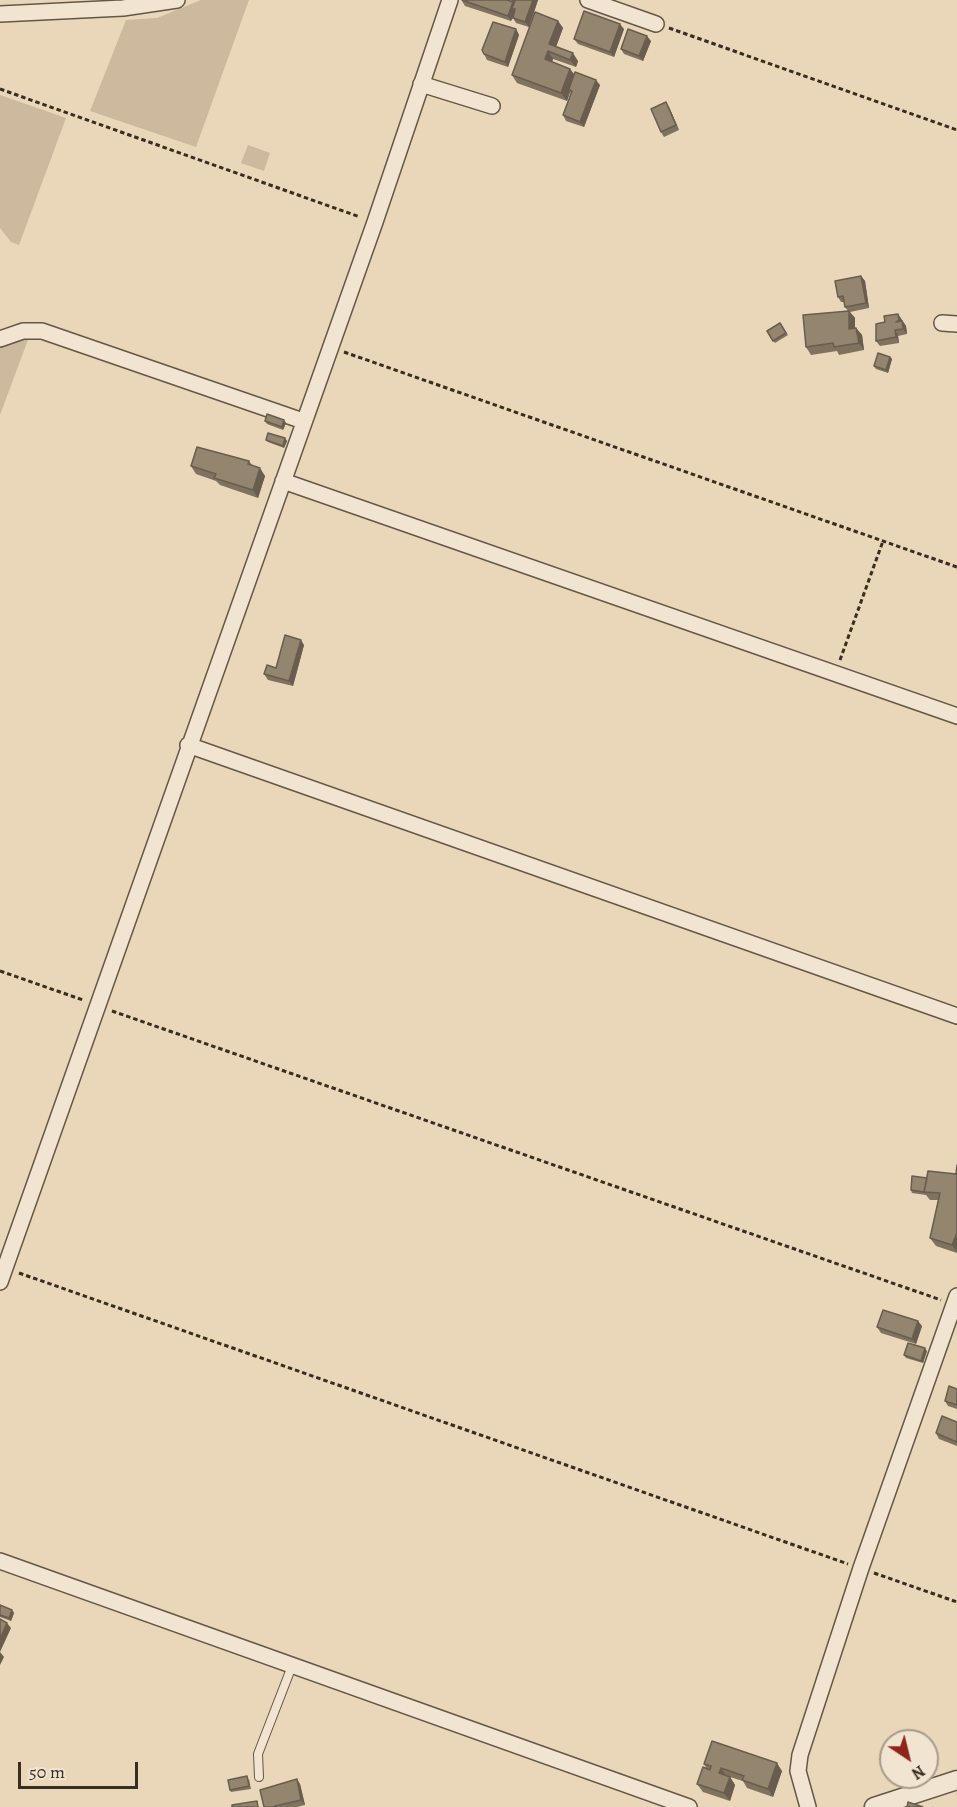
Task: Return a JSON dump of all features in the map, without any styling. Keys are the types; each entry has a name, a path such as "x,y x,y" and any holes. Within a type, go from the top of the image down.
{"street":[{"path":"0,14 123,8 177,0"},
{"path":"2,1275 375,222 450,0"},
{"path":"588,0 656,24"},
{"path":"421,84 492,106"},
{"path":"0,339 23,331 42,331 303,421"},
{"path":"283,481 957,716"},
{"path":"188,745 957,1016"},
{"path":"808,1807 798,1772 800,1755 861,1568 956,1302"},
{"path":"0,1561 689,1807"},
{"path":"874,1807 957,1780"}],"lane":[{"path":"259,1778 258,1754 292,1666"}],"path":[{"path":"656,24 957,130"},
{"path":"0,89 375,222"},
{"path":"330,347 957,567"},
{"path":"835,673 883,541"},
{"path":"0,971 956,1302"},
{"path":"2,1275 957,1602"}],"shaded area":[{"path":"201,0 249,0 196,147 90,111 126,20 157,18"},
{"path":"0,95 66,118 19,245 11,242 0,228"},
{"path":"248,145 270,153 264,171 241,163"},
{"path":"29,337 0,415 0,344"}],"building":[{"path":"462,0 507,0 513,2 508,16"},
{"path":"512,0 533,0 525,22 513,18 515,9 512,8 515,1"},
{"path":"584,11 620,24 610,52 574,39"},
{"path":"535,12 558,21 549,44 573,53 570,60 548,51 545,59 570,69 561,93 512,75"},
{"path":"493,22 516,29 505,62 484,54 482,50"},
{"path":"628,29 647,36 639,56 621,49"},
{"path":"575,72 596,80 580,122 563,115 572,91 569,89"},
{"path":"666,102 676,125 661,132 651,109"},
{"path":"861,276 866,303 845,307 843,296 838,297 835,281"},
{"path":"849,311 849,329 856,328 859,343 834,347 833,343 806,347 803,315"},
{"path":"898,314 899,320 896,322 902,321 903,329 895,330 896,337 876,341 876,324 885,322 884,316"},
{"path":"780,323 786,333 773,341 767,331"},
{"path":"878,353 890,357 886,370 874,366"},
{"path":"267,414 284,420 282,427 265,421"},
{"path":"268,433 285,438 283,446 266,440"},
{"path":"197,447 249,461 248,464 260,468 253,490 214,478 216,474 191,466"},
{"path":"285,635 301,640 289,681 264,674 267,665 276,668"},
{"path":"957,1165 957,1233 952,1245 930,1238 940,1193 924,1192 928,1171 956,1174"},
{"path":"912,1176 927,1178 924,1192 911,1190"},
{"path":"883,1310 918,1321 912,1339 877,1327"},
{"path":"908,1343 925,1348 921,1361 904,1355"},
{"path":"949,1386 957,1389 957,1405 945,1401"},
{"path":"942,1416 957,1422 957,1442 936,1433"},
{"path":"0,1605 12,1610 9,1618 0,1615"},
{"path":"0,1619 7,1623 0,1639"},
{"path":"712,1741 777,1763 768,1789 742,1780 744,1776 721,1768 719,1773 730,1777 724,1793 697,1784 703,1767 710,1770 711,1766 704,1764"},
{"path":"247,1776 249,1786 230,1790 228,1780"},
{"path":"297,1779 301,1800 276,1807 264,1807 260,1790"},
{"path":"257,1801 258,1807 232,1807 232,1805"},
{"path":"908,1802 923,1807 907,1807"}]}
